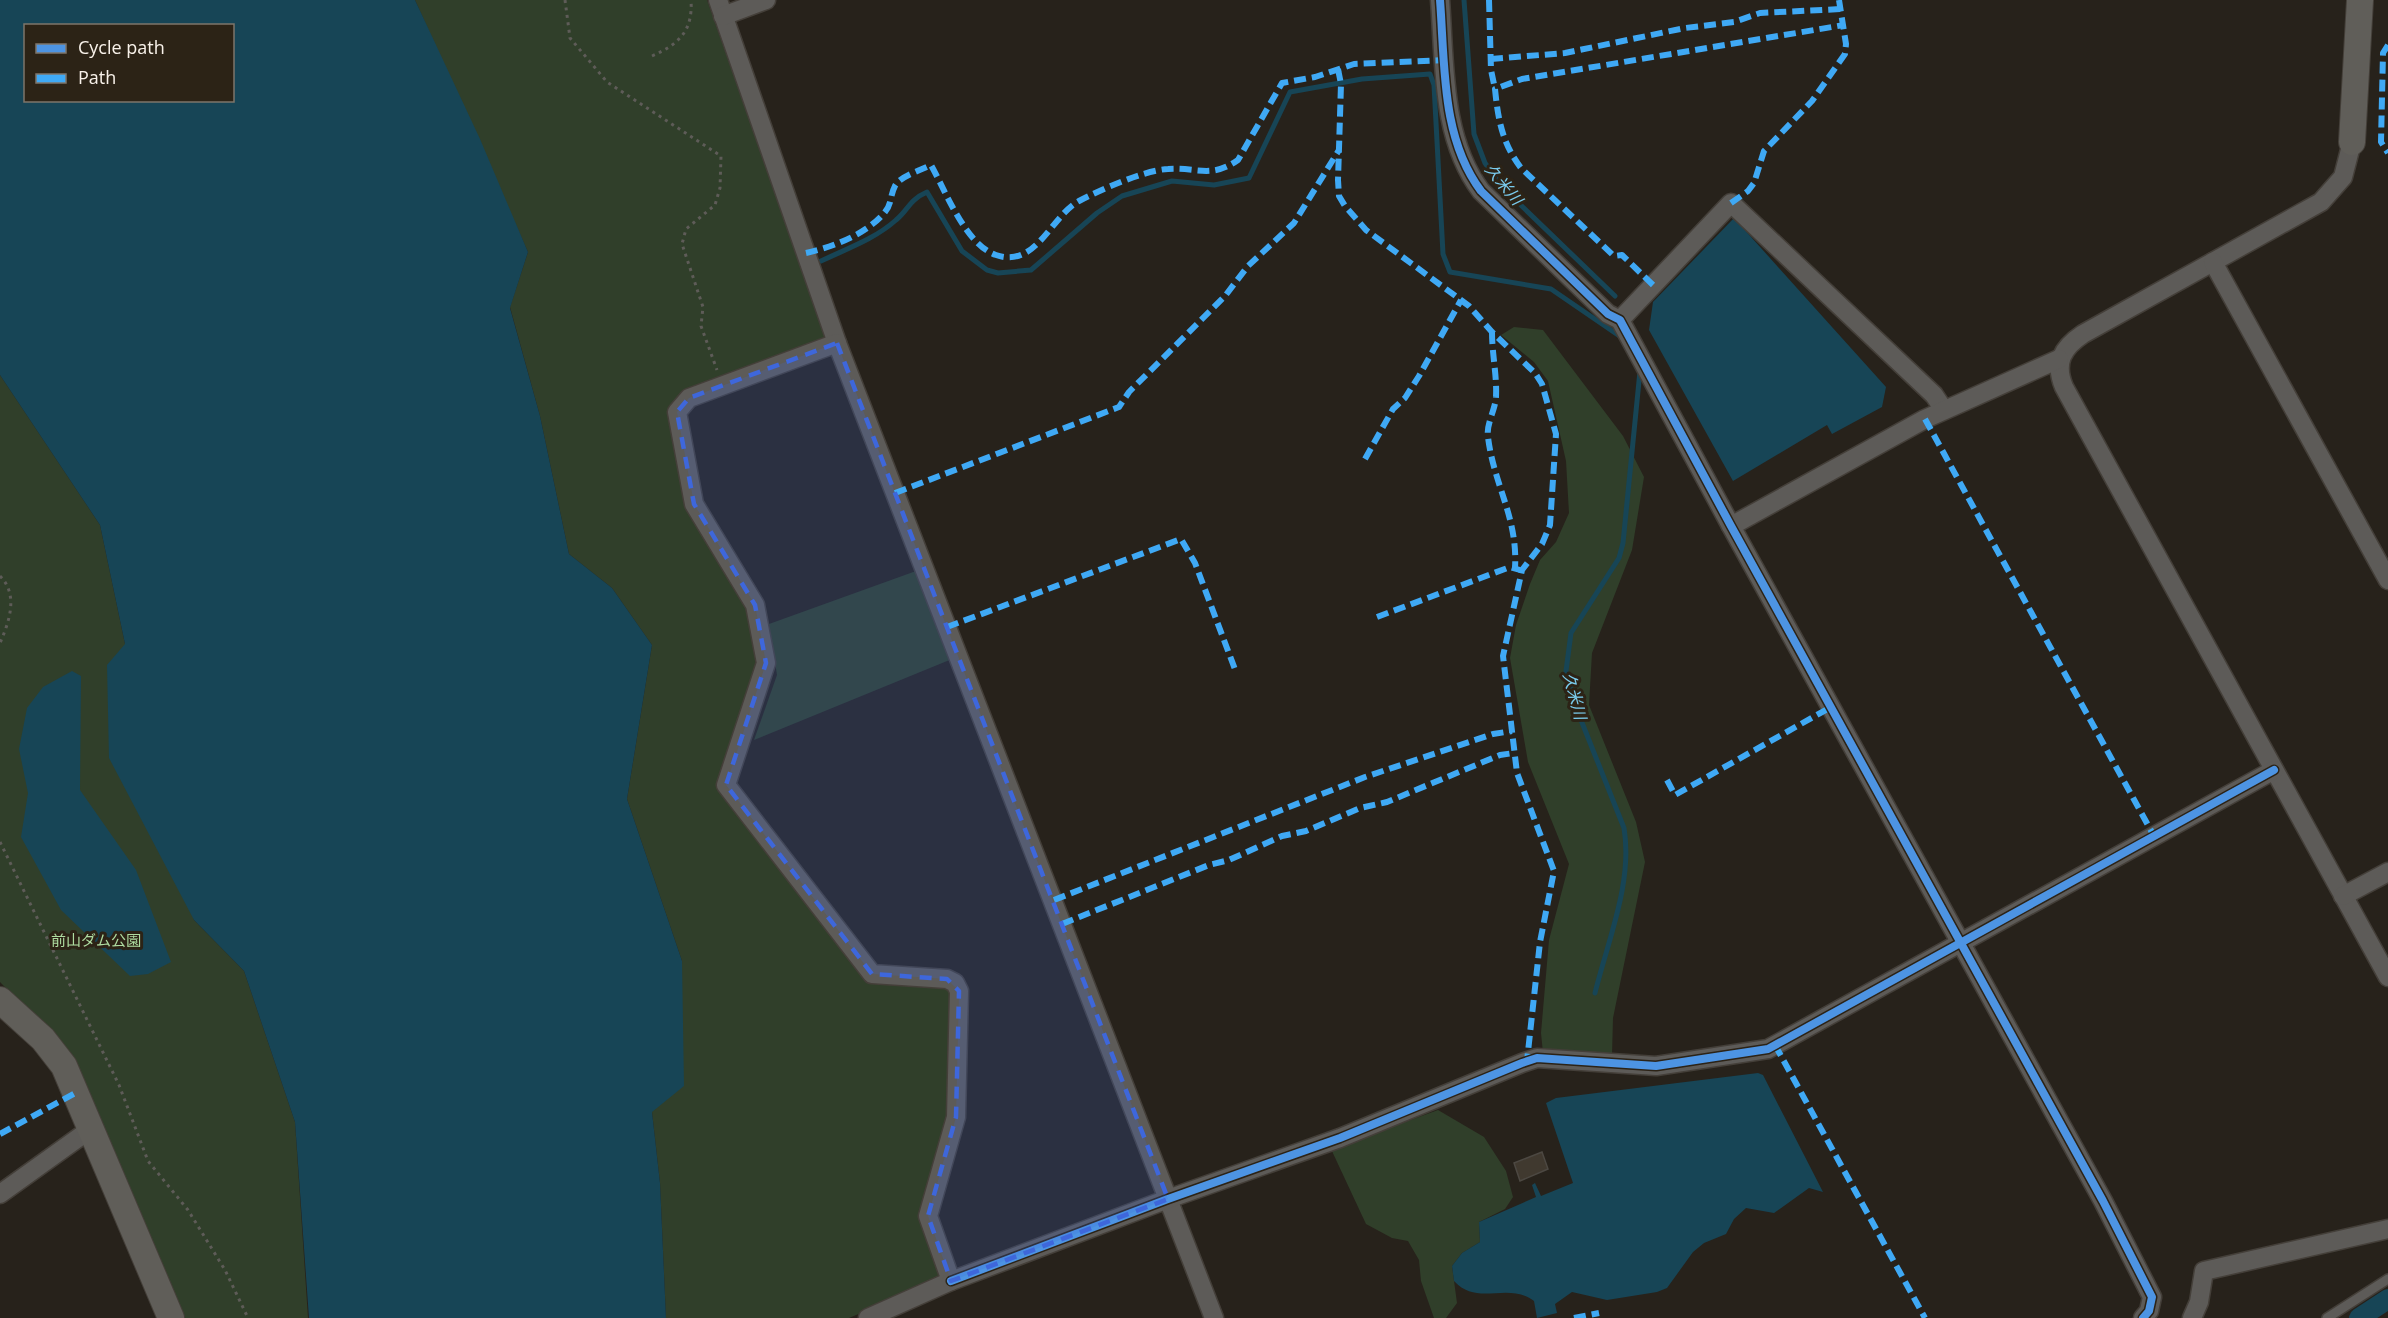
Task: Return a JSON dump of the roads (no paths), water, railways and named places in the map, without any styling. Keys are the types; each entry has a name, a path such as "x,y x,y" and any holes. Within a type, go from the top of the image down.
{"street":[{"path":"766,0 720,8 837,344 1214,1318"},
{"path":"1440,0 1447,89 1454,137 1469,176 1481,191 1600,306 1620,320 1731,526 2103,1200 2152,1297 2149,1311 2143,1318"},
{"path":"2360,0 2352,142 2343,177 2329,195 2307,211 2083,334 2071,342 2060,359 2059,375 2388,977"},
{"path":"1620,320 1731,203 1934,395 1944,410"},
{"path":"2213,262 2388,580"},
{"path":"837,344 689,398 677,412 694,504 754,604 766,663 726,785 872,974 947,979 955,983 959,991 956,1117 928,1216 951,1281"},
{"path":"1731,526 1944,410 2060,359"},
{"path":"868,1318 951,1281 1168,1199 1340,1138 1537,1058 1656,1066 1768,1049 2274,770"},
{"path":"2343,896 2388,872"},
{"path":"0,1000 55,1053 77,1092 171,1318"},
{"path":"0,1194 92,1128"},
{"path":"2192,1318 2199,1302 2204,1271 2388,1229"}],"lane":[{"path":"2327,1318 2388,1279"}],"water":[{"path":"0,0 415,0 480,139 528,252 510,308 540,416 569,554 612,588 652,645 627,799 682,961 684,1086 652,1112 660,1183 666,1318 309,1318 295,1122 244,971 194,920 109,758 107,665 125,644 100,525 0,375"},
{"path":"1734,218 1886,387 1882,407 1832,434 1827,425 1733,481 1649,330 1653,302"},
{"path":"72,671 81,676 80,790 136,870 171,962 148,974 130,976 61,910 21,837 28,793 19,749 27,708 43,687"},
{"path":"1758,1073 1763,1075 1823,1192 1809,1188 1774,1213 1746,1208 1734,1219 1726,1234 1704,1243 1693,1252 1667,1288 1657,1292 1607,1300 1572,1292 1555,1304 1557,1313 1537,1318 1534,1301 1524,1295 1473,1292 1463,1289 1454,1281 1452,1266 1462,1253 1480,1242 1479,1222 1536,1197 1532,1185 1535,1183 1541,1196 1573,1183 1546,1103 1556,1098"}],"waterway":[{"name":"久米川","path":"1464,0 1474,134 1485,163 1502,187 1615,296"},
{"path":"821,261 879,233 896,220 916,198 927,192 962,251 987,270 998,273 1031,270 1097,213 1122,196 1172,181 1214,185 1249,178 1290,92 1362,79 1430,74 1434,85 1443,254 1450,272 1551,289 1621,337"},
{"name":"久米川","path":"1595,993 1618,911 1626,848 1624,828 1575,705 1566,671 1571,633 1619,558 1623,543 1640,371"},
{"path":"2359,1318 2388,1299"}],"park label":[{"name":"前山ダム公園","path":"96,941"}]}
